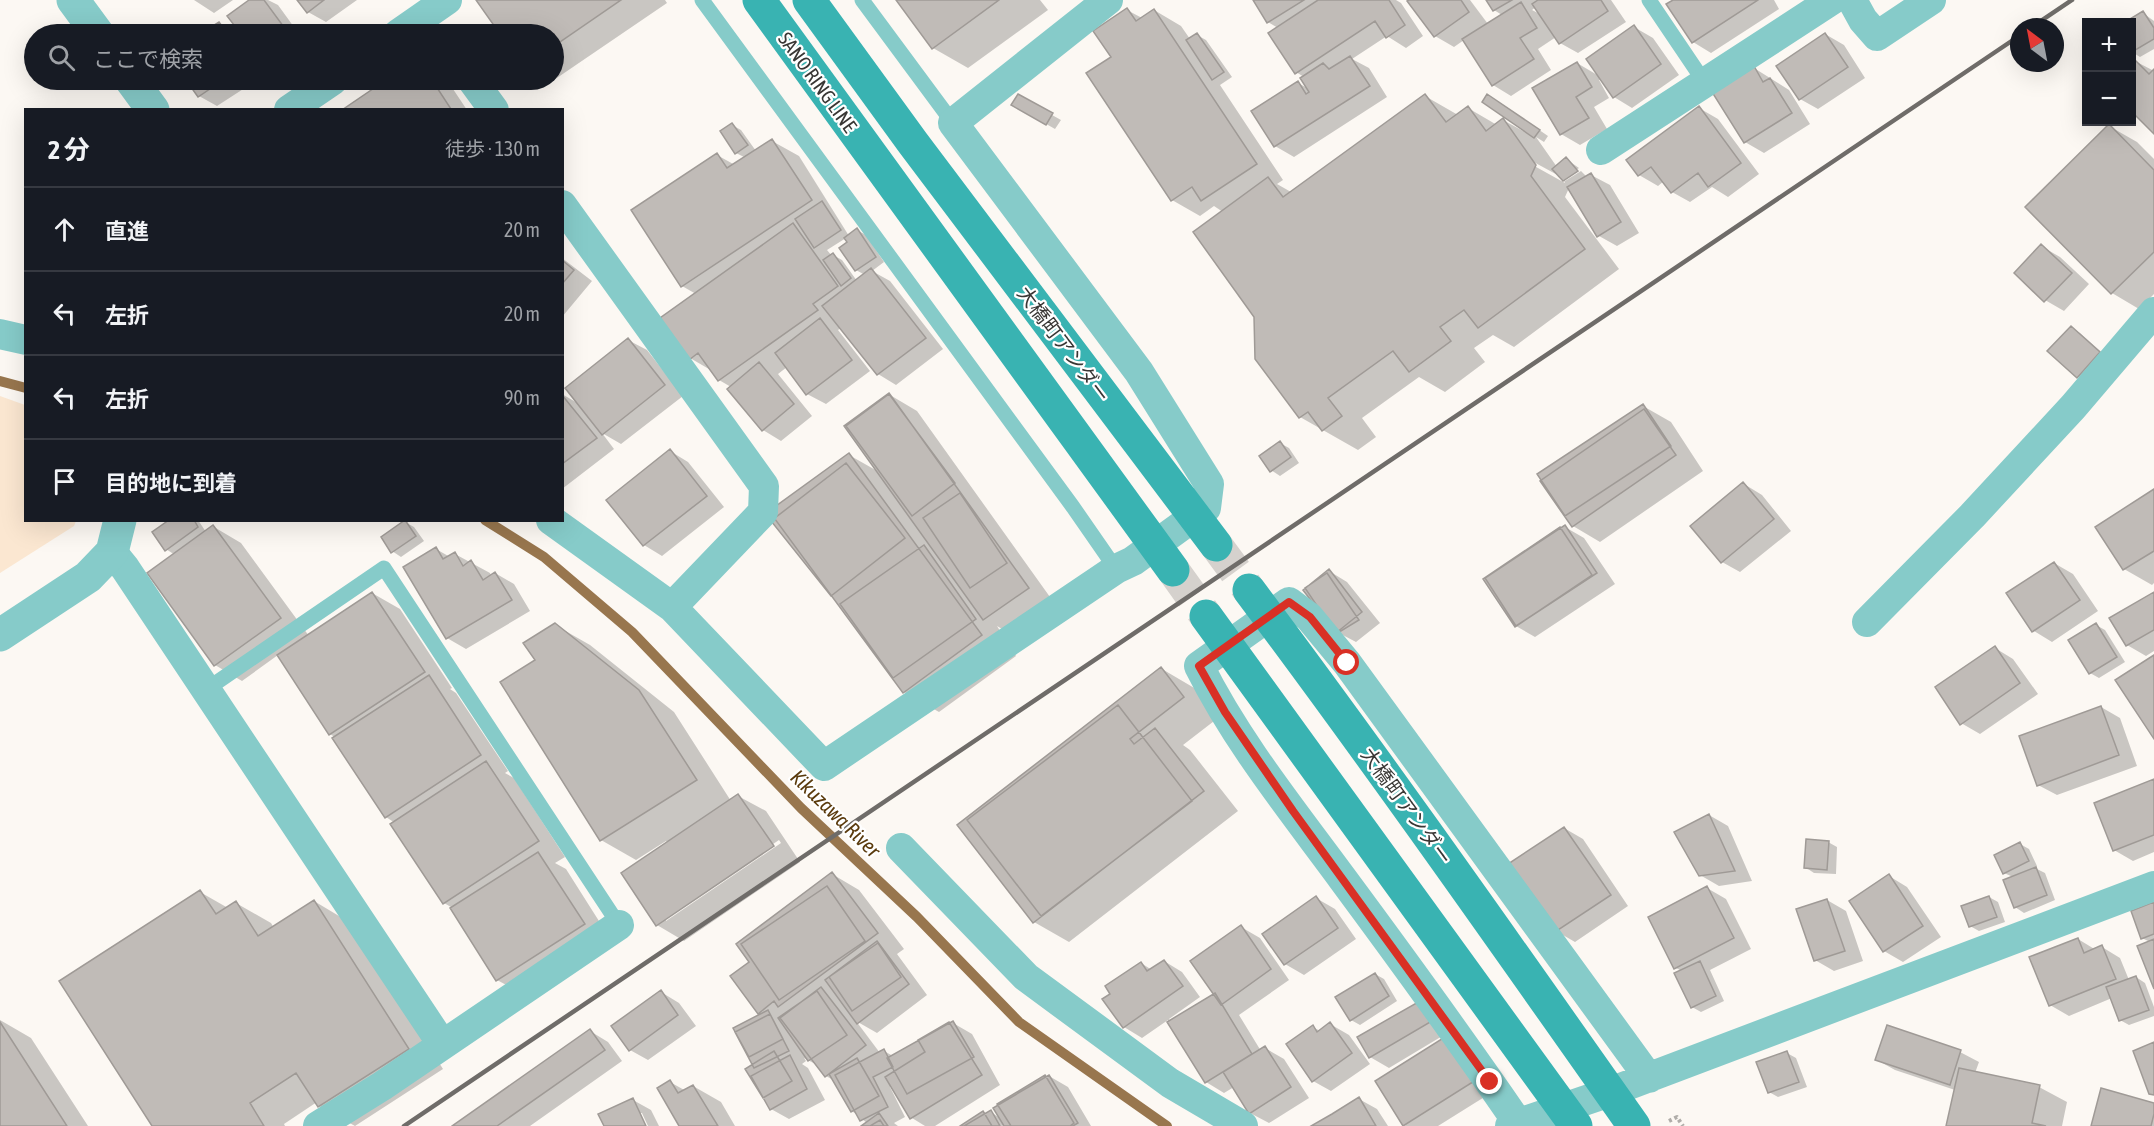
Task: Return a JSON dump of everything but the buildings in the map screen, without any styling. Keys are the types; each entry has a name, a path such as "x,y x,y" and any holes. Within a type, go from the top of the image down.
{"main road":[{"name":"SANO RING LINE","path":"759,0 1173,570"},
{"name":"SANO RING LINE","path":"809,0 913,143"},
{"name":"大橋町アンダー","path":"913,143 1216,545"},
{"name":"大橋町アンダー","path":"1249,590 1610,1092"},
{"path":"1206,616 1569,1117"},
{"path":"1610,1092 1634,1126"}],"street":[{"path":"73,0 91,24"},
{"path":"554,522 672,607 824,766 1206,508 1209,484 1139,372 953,123 1108,0"},
{"path":"1601,150 1832,0"},
{"path":"1852,0 1863,20 1877,36 1931,0"},
{"path":"413,24 432,12"},
{"path":"138,90 152,108"},
{"path":"292,108 318,90"},
{"path":"479,90 493,108"},
{"path":"564,208 764,486 763,512 672,607"},
{"path":"1867,622 1972,516 2073,407 2154,312"},
{"path":"0,334 24,340"},
{"path":"0,635 88,577 112,552 120,522"},
{"path":"112,552 207,689 442,1044"},
{"path":"1649,1078 1347,663 1310,617 1289,602 1199,666 1225,712 1273,782 1391,944 1514,1125 1569,1117 1610,1092 1649,1078 2154,886"},
{"path":"901,848 1026,977 1170,1083 1243,1126"},
{"path":"318,1126 382,1086 619,926"}],"lane":[{"path":"702,0 1059,488 1124,565"},
{"path":"862,0 953,123"},
{"path":"1649,0 1705,83"},
{"path":"207,689 384,568 619,926"}],"path":[{"path":"1677,1117 1683,1126"}],"shaded area":[{"path":"0,396 24,405 24,522 76,522 74,526 0,573"}],"waterway":[{"name":"Kikuzawa River","path":"0,381 24,387"},
{"name":"Kikuzawa River","path":"488,522 544,557 632,632 801,808 917,917 1019,1022 1167,1126"}],"tunnel":[{"path":"1216,545 1249,590"},
{"path":"1173,570 1206,616"}],"railway":[{"path":"2045,18 2072,0"},
{"path":"404,1126 2010,42"}],"route":[{"path":"1347,663 1310,617 1289,602 1199,666 1209,687 1259,763 1490,1082"}]}
